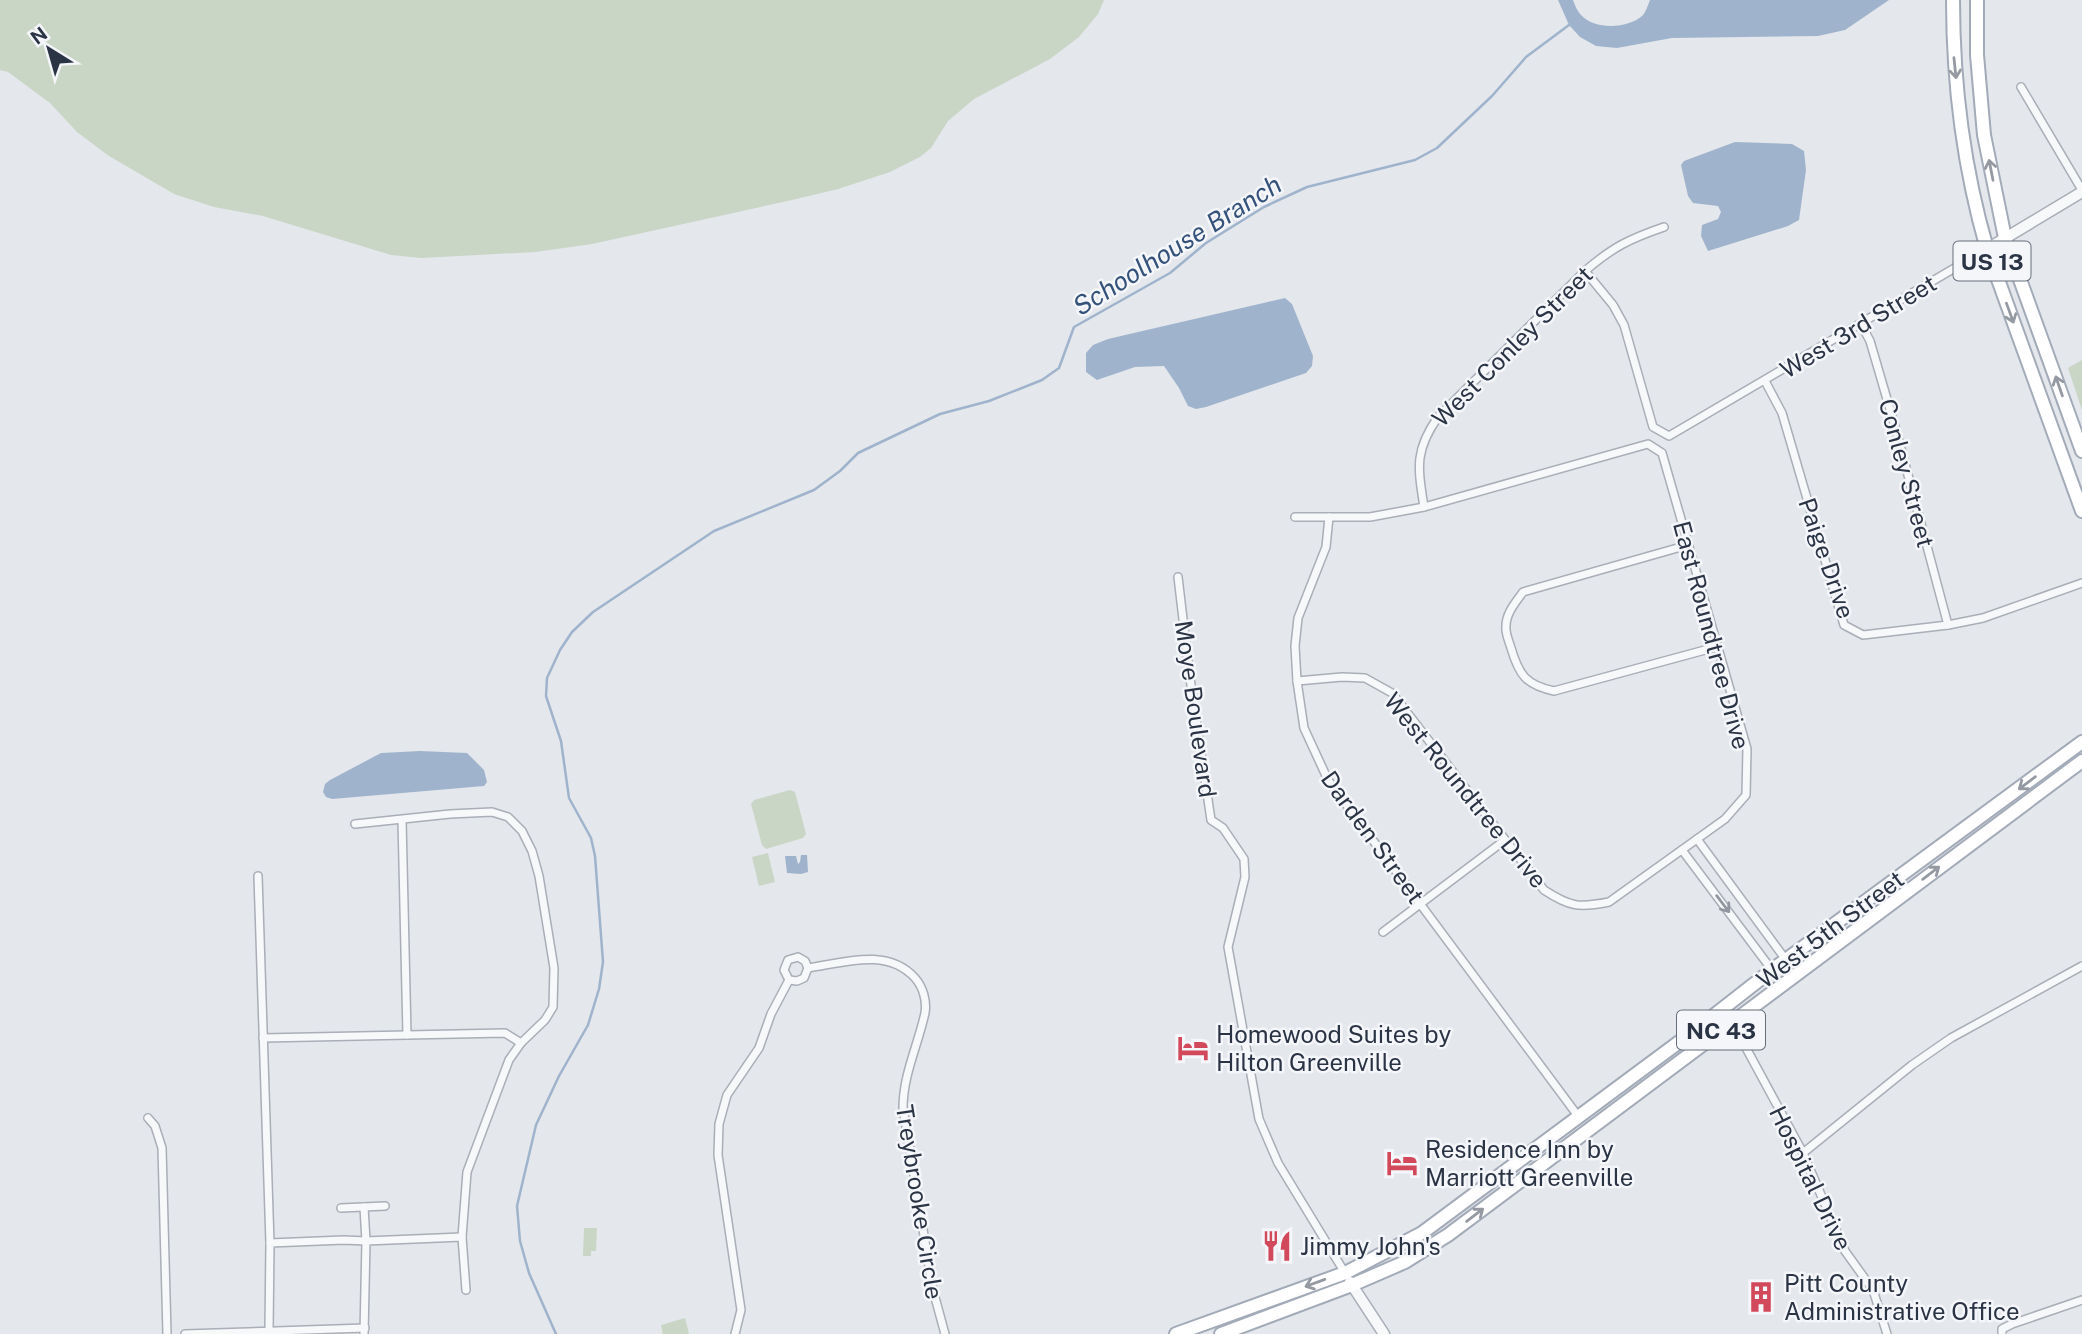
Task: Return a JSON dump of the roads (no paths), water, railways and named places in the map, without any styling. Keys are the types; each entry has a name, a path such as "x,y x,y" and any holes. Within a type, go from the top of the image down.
{"main road":[{"name":"US 13","path":"1953,0 1953,47 1960,114 1987,249 2082,511"},
{"name":"US 13","path":"1977,0 1977,55 1984,135 2005,238 2082,451"},
{"name":"West 5th Street","path":"1176,1334 1345,1273 1422,1233 1772,970 2082,742"},
{"name":"West 5th Street","path":"1221,1334 1352,1285 1405,1262 1448,1235 2082,761"},
{"path":"1691,1054 1710,1031 1786,972 1789,966 1786,960"},
{"path":"1601,1119 1610,1104 1669,1058 1694,1031"}],"street":[{"path":"2021,87 2082,191"},
{"name":"West 3rd Street","path":"1585,271 1613,305 1624,325 1653,427 1670,436 2082,191"},
{"name":"West Conley Street","path":"1424,507 1418,466 1424,437 1438,417 1609,250 1626,240 1664,227"},
{"name":"Conley Street","path":"1861,324 1870,341 1896,430 1948,625"},
{"name":"Paige Drive","path":"1765,381 1782,412 1844,625 1863,635 1948,625 1983,618 2082,583"},
{"name":"East Roundtree Drive","path":"1424,507 1646,444 1662,453 1747,749 1746,795 1725,819 1697,839"},
{"path":"1295,517 1370,517 1424,507"},
{"name":"Darden Street","path":"1329,517 1326,547 1298,618 1295,646 1304,728 1328,780 1578,1116"},
{"path":"1688,545 1523,592 1512,607 1505,627 1516,663 1524,677 1535,687 1554,691 1716,647"},
{"name":"Moye Boulevard","path":"1178,578 1211,820 1223,828 1244,859 1245,877 1228,947 1259,1119 1278,1163 1384,1334"},
{"name":"West Roundtree Drive","path":"1297,681 1365,678 1392,692 1544,890 1563,903 1587,906 1609,902 1697,839"},
{"path":"355,824 492,812 508,817 527,841 539,876 554,968 553,1007 545,1020 521,1042 509,1060 467,1172 462,1237 466,1290"},
{"path":"402,820 407,1035"},
{"path":"1697,839 1786,960"},
{"path":"1383,932 1506,840"},
{"path":"1682,850 1772,970"},
{"path":"258,876 270,1243 269,1331"},
{"name":"Treybrooke Circle","path":"798,957 805,961 808,968 804,978 797,981 789,979 784,970 788,960 798,957"},
{"name":"Treybrooke Circle","path":"808,968 884,959 904,968 914,976 922,989 925,1010 903,1090 903,1108 933,1290 945,1334"},
{"path":"1803,1153 1912,1065 1951,1038 2082,966"},
{"name":"Treybrooke Circle","path":"735,1334 741,1310 718,1155 719,1124 727,1095 759,1048 771,1014 789,979"},
{"name":"Hospital Drive","path":"1732,1022 1803,1153 1845,1251 1873,1290 1887,1334"},
{"path":"263,1038 505,1033 521,1042"},
{"path":"148,1118 155,1126 162,1147 167,1334"},
{"path":"341,1208 385,1206"},
{"path":"185,1334 365,1331 364,1207"},
{"path":"270,1243 462,1237"},
{"path":"2003,1334 2002,1329 2012,1324 2082,1300"}],"water":[{"path":"1558,0 1573,0 1578,12 1587,20 1612,26 1637,20 1650,0 1889,0 1845,30 1818,36 1672,38 1617,48 1596,46 1580,37 1569,25"},
{"path":"1735,142 1792,144 1804,151 1806,170 1799,220 1788,226 1708,251 1701,236 1702,225 1718,219 1721,212 1718,206 1693,203 1688,196 1681,165 1684,161"},
{"path":"1285,298 1292,304 1313,356 1312,366 1306,373 1196,409 1188,406 1164,366 1135,367 1097,380 1086,372 1086,353 1093,345 1108,339"},
{"path":"381,753 467,753 484,770 487,782 484,786 332,799 326,797 323,792 325,784 330,780"},
{"path":"801,855 807,855 808,872 787,873 785,856 796,856 798,864"}],"waterway":[{"name":"Schoolhouse Branch","path":"556,1334 529,1273 520,1241 517,1206 536,1125 559,1076 588,1025 599,989 603,962 595,856 591,838 569,798 561,741 546,696 547,678 572,632 593,612 714,531 814,490 840,471 858,453 940,414 989,401 1042,380 1059,368 1074,327 1170,273 1206,243 1264,207 1307,187 1415,160 1437,148 1492,96 1526,57 1569,25"}],"place":[{"name":"Homewood Suites by Hilton Greenville","path":"1193,1048"},
{"name":"Residence Inn by Marriott Greenville","path":"1402,1163"},
{"name":"Jimmy John's","path":"1277,1246"},
{"name":"Pitt County Administrative Office","path":"1761,1297"}]}
